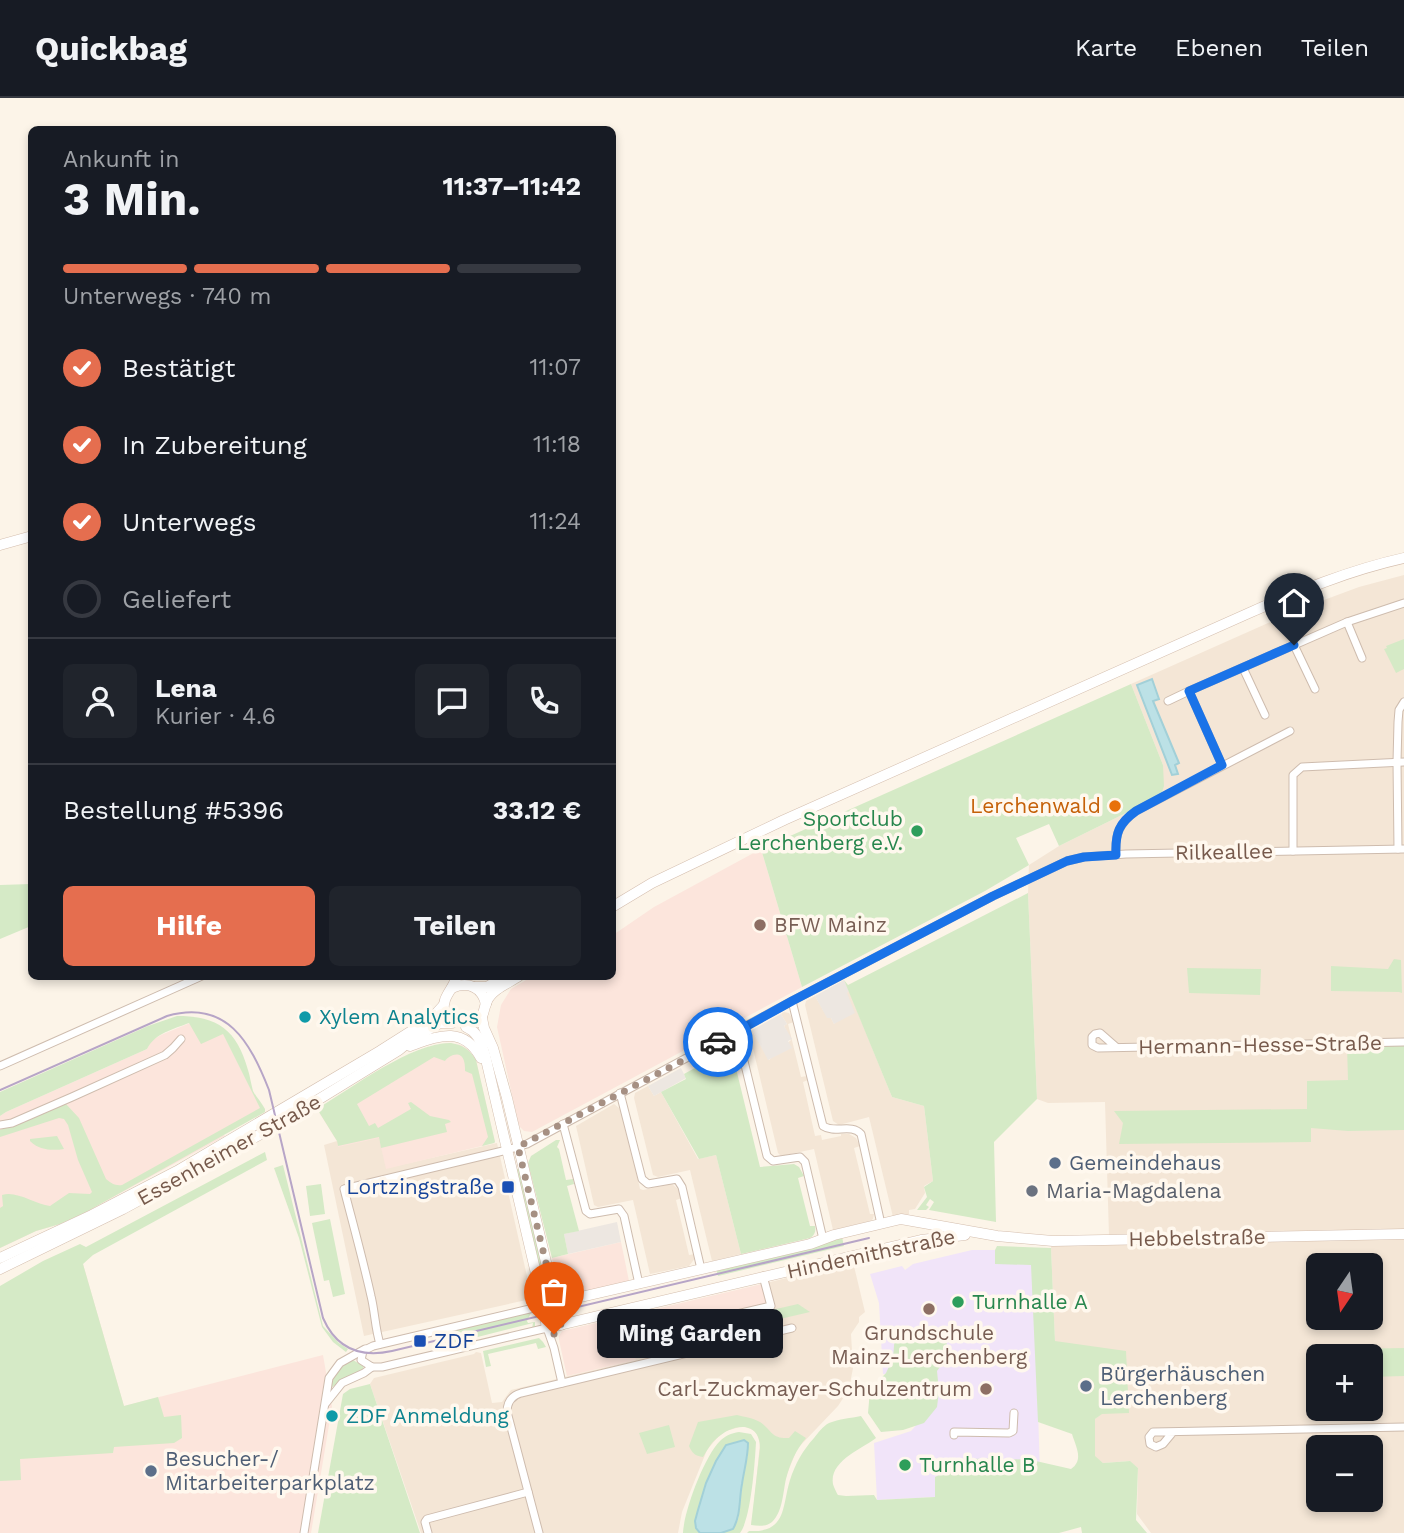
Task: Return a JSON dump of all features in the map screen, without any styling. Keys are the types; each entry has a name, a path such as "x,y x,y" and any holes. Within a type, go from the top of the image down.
{"main road":[{"path":"0,545 28,537"},
{"path":"616,905 652,883 784,820 1284,598 1346,574 1404,558"},
{"path":"616,912 689,865"},
{"path":"455,980 445,996 443,1006 446,1016 461,1027 475,1024 482,1017"},
{"path":"452,988 471,983 487,987 498,980"},
{"path":"513,980 495,992 486,1004 482,1017 493,1048 541,1295 544,1332"},
{"path":"471,983 484,996 486,1004"},
{"name":"Essenheimer Straße","path":"0,1258 177,1171 380,1051 432,1018 443,1006"},
{"name":"Essenheimer Straße","path":"0,1269 123,1209 272,1128 436,1025 452,1023"},
{"path":"467,1027 478,1037 490,1081"},
{"path":"399,1050 435,1037 456,1036 476,1048 484,1063 512,1149 561,1325"},
{"name":"Hindemithstraße","path":"542,1306 810,1244 834,1235 901,1219 991,1236"},
{"path":"911,1220 916,1231 912,1242"},
{"name":"Hebbelstraße","path":"991,1236 1053,1241 1404,1234"},
{"name":"Hindemithstraße","path":"544,1332 610,1313 912,1242 948,1236 991,1236"},
{"path":"0,1275 28,1256"}],"street":[{"path":"1168,701 1348,622 1404,603"},
{"path":"1348,622 1362,659"},
{"path":"1294,645 1315,689"},
{"path":"1243,668 1265,715"},
{"path":"1189,691 1222,765"},
{"path":"1401,849 1398,717 1404,702"},
{"path":"1116,855 1116,838 1124,820 1136,811 1290,731"},
{"path":"1293,851 1293,775 1301,767 1400,762"},
{"name":"Rilkeallee","path":"792,1001 993,896 1076,859 1116,855 1401,849"},
{"path":"0,1066 193,980"},
{"path":"380,1344 376,1330 377,1321 344,1189 512,1149 792,1001 823,1126 832,1130 853,1128 861,1134 881,1224"},
{"path":"733,1033 739,1041 767,1156 772,1161 800,1157 805,1162 823,1239"},
{"path":"0,1125 12,1123 165,1055 181,1039"},
{"name":"Hermann-Hesse-Straße","path":"1116,1047 1404,1042"},
{"path":"620,1093 642,1179 648,1184 677,1179 682,1187 701,1269"},
{"path":"563,1124 586,1211 590,1214 619,1209 624,1216 639,1284"},
{"path":"610,1313 617,1342 771,1306 763,1276"},
{"name":"Hindemithstraße","path":"304,1533 329,1378 336,1368 348,1357 366,1348 542,1306"},
{"path":"561,1325 554,1334 554,1348 562,1383"},
{"path":"539,1533 507,1412 511,1399 517,1394 792,1328"},
{"path":"544,1332 554,1348"},
{"name":"Hindemithstraße","path":"325,1403 342,1383 372,1367 544,1332"},
{"path":"366,1348 362,1352 361,1360 372,1367"},
{"path":"954,1435 954,1432 1013,1432 1014,1413"},
{"path":"1173,1432 1404,1427"},
{"path":"428,1533 425,1522 427,1519 527,1492"}],"shaded area":[{"path":"1404,575 1404,1533 1151,1533 1137,1514 1138,1468 1129,1461 1103,1463 1095,1457 1095,1419 1101,1414 1055,1341 1052,1238 1109,1236 1105,1102 1048,1103 1037,1099 1029,865 1059,846 1134,808 1163,765 1131,684 1297,610 1359,587"},
{"path":"761,849 802,987 532,1132 524,1131 518,1122 497,1027 501,1005 511,989 526,980 616,980 616,933 654,907"},
{"path":"844,980 855,1013 834,1024 831,1018 827,1018 815,996"},
{"path":"849,991 892,1097 924,1106 933,1181 924,1186 925,1193 915,1209 901,1216 893,1217 869,1117 839,1125 833,1121 805,1005 806,1001 815,996 834,1024 852,1007 846,992"},
{"path":"789,1013 794,1022 788,1024 801,1077 807,1076 808,1080 803,1082 815,1136 821,1135 822,1140 849,1134 856,1138 860,1146 854,1148 870,1214 874,1214 870,1221 833,1230 814,1149 781,1156 778,1153 749,1032 752,1030 769,1060 791,1040 781,1014"},
{"path":"781,1014 792,1039 788,1041 792,1048 768,1060 752,1030"},
{"path":"190,1023 223,1033 261,1109 220,1131 225,1136 86,1212 0,1248 0,1116 147,1049 151,1041"},
{"path":"446,1043 461,1045 476,1060 494,1143 386,1169 379,1138 338,1147 319,1112"},
{"path":"681,1068 686,1078 654,1096 648,1086"},
{"path":"648,1086 654,1096 661,1092 698,1159 716,1155 741,1254 712,1261 690,1170 658,1177 653,1175 634,1098 635,1093"},
{"path":"614,1104 624,1118 640,1189 672,1184 679,1190 682,1198 676,1200 689,1255 695,1254 696,1257 689,1266 650,1274 633,1200 598,1207 594,1205 576,1126"},
{"path":"379,1137 387,1168 497,1143 531,1299 364,1336 324,1145"},
{"path":"617,1222 621,1242 568,1254 564,1234"},
{"path":"621,1242 629,1281 574,1294 561,1290 552,1258"},
{"name":"Carl-Zuckmayer-Schulzentrum","path":"972,1250 995,1250 1006,1260 1036,1259 1040,1474 935,1497 877,1500 874,1443 911,1431 936,1403 934,1371 883,1374 879,1303 870,1274 902,1266 905,1270 913,1264"},
{"path":"853,1262 865,1312 859,1317 859,1322 851,1334 853,1368 849,1389 838,1406 797,1449 786,1477 751,1525 760,1443 753,1430 743,1426 726,1431 707,1450 682,1512 678,1533 421,1533 370,1384 374,1378 476,1352 481,1353 492,1403 502,1402 511,1390 635,1360 634,1353 734,1329 735,1332 767,1325 766,1322 770,1321 762,1284"},
{"path":"83,1264 124,1406 323,1355 332,1407 311,1533 0,1533 0,1314"},
{"path":"762,1284 771,1321 767,1322 767,1325 735,1332 734,1329 634,1353 636,1360 567,1376 559,1340 562,1331"}],"green space":[{"path":"1404,639 1404,669 1396,673 1384,649"},
{"name":"Sportclub Lerchenberg e.V.","path":"1131,684 1163,765 1162,792 1059,846 1049,824 1016,838 1029,865 802,987 761,849"},
{"path":"28,884 28,927 0,939 0,885"},
{"path":"1028,893 1037,1099 994,1142 996,1222 929,1210 934,1202 930,1199 926,1210 917,1210 927,1197 924,1187 933,1181 924,1106 892,1097 844,980 848,985"},
{"path":"1394,959 1401,960 1402,993 1331,991 1331,966 1388,969"},
{"path":"1187,968 1261,969 1260,995 1189,993"},
{"path":"177,1016 204,1019 224,1028 232,1035 249,1072 253,1091 265,1112 86,1212 0,1248 2,1195 13,1194 50,1206 69,1193 92,1192 64,1119 59,1118 0,1137 0,1130 66,1104 79,1118 106,1179 113,1184 122,1185 260,1108 223,1034 201,1044 189,1023 160,1035 147,1049 0,1116 0,1092 148,1026"},
{"path":"730,1042 739,1053 733,1056 760,1167 794,1164 799,1167 804,1176 798,1178 810,1226 815,1226 814,1234 810,1238 741,1254 716,1155 699,1159 661,1092 686,1079 684,1074 722,1053 720,1048"},
{"path":"451,1043 466,1048 476,1060 494,1143 482,1146 488,1137 472,1074 465,1071 462,1058 455,1055 445,1061 434,1057 357,1104 369,1126 375,1123 378,1128 411,1109 408,1103 411,1102 430,1116 449,1120 451,1122 445,1124 447,1132 381,1148 379,1137 338,1146 319,1112 320,1107 402,1058 419,1050"},
{"path":"1404,1045 1404,1130 1348,1131 1311,1128 1311,1142 1119,1144 1123,1123 1114,1111 1307,1109 1307,1081 1348,1080 1347,1046"},
{"path":"57,1136 64,1149 46,1149 30,1141 30,1139"},
{"path":"560,1140 557,1147 566,1180 573,1179 574,1184 567,1186 579,1231 564,1234 568,1254 552,1258 528,1163 531,1156"},
{"path":"265,1152 267,1160 93,1255 83,1264 124,1406 158,1397 164,1417 181,1415 182,1438 174,1443 114,1447 113,1453 20,1459 21,1480 0,1481 0,1286 43,1261 80,1244 86,1247"},
{"path":"283,1165 323,1326 348,1349 346,1352 333,1342 322,1327 299,1238 274,1168"},
{"path":"520,1168 548,1291 543,1292 514,1170"},
{"path":"321,1184 325,1214 310,1216 306,1186"},
{"path":"330,1219 345,1294 333,1297 329,1280 324,1281 312,1223"},
{"path":"842,1237 844,1246 718,1276 716,1269"},
{"path":"997,1246 1051,1248 1055,1341 1126,1351 1129,1413 1102,1414 1095,1419 1095,1456 1103,1463 1130,1461 1138,1468 1136,1520 1147,1533 1082,1533 1081,1527 1059,1533 747,1533 770,1528 777,1523 784,1508 792,1474 803,1452 825,1426 841,1420 861,1416 876,1438 848,1456 836,1469 833,1484 838,1495 874,1495 877,1500 935,1497 935,1477 943,1473 946,1460 1027,1459 1071,1469 1075,1465 1078,1453 1072,1434 1038,1422 1031,1265 995,1264"},
{"path":"798,1304 810,1312 745,1330 742,1317"},
{"path":"525,1311 526,1314 531,1313 527,1321 535,1322 535,1328 532,1329 533,1323 454,1343 451,1348 449,1339 446,1339 447,1330"},
{"path":"895,1334 946,1336 946,1351 937,1371 937,1407 924,1423 903,1430 881,1432 868,1413 870,1390 886,1373 893,1358"},
{"path":"539,1338 546,1347 538,1349 536,1343 488,1354 491,1366 486,1367 483,1351"},
{"path":"1383,1348 1404,1348 1404,1376 1383,1377"},
{"path":"353,1360 363,1366 364,1370 346,1377 331,1388 338,1371"},
{"path":"370,1384 420,1533 318,1533 343,1394 350,1389"},
{"path":"737,1415 760,1422 779,1437 789,1438 795,1431 806,1438 789,1468 776,1518 765,1525 751,1525 760,1448 755,1432 744,1427 729,1430 714,1441 703,1457 694,1454 689,1446 698,1422"},
{"path":"669,1425 675,1447 647,1454 639,1433"},
{"path":"739,1432 751,1434 756,1442 750,1503 744,1526 740,1533 721,1533 733,1529 738,1520 748,1453 744,1440 726,1445 716,1461 706,1483 695,1521 700,1533 683,1533 691,1498 708,1459 722,1439"}],"water":[{"path":"1152,679 1159,699 1153,701 1179,763 1175,765 1178,774 1172,775 1137,685"},
{"path":"744,1440 748,1443 736,1524 733,1529 721,1533 700,1533 695,1521 706,1483 716,1461 726,1445"}],"tram line":[{"path":"0,1090 167,1016 188,1012 221,1019 244,1041 269,1090 323,1318 335,1337 360,1352 392,1351 869,1238"}],"way so far":[{"path":"554,1334 561,1325 518,1147 718,1042"}],"place":[{"name":"Lerchenwald","path":"1115,806"},
{"name":"Sportclub Lerchenberg e.V.","path":"917,831"},
{"name":"BFW Mainz","path":"760,925"},
{"name":"Xylem Analytics","path":"305,1017"},
{"name":"Gemeindehaus","path":"1055,1163"},
{"name":"Lortzingstraße","path":"508,1187"},
{"name":"Maria-Magdalena","path":"1032,1191"},
{"name":"Turnhalle A","path":"958,1302"},
{"name":"Grundschule Mainz-Lerchenberg","path":"929,1309"},
{"name":"Ming Garden","path":"554,1334"},
{"name":"ZDF","path":"420,1341"},
{"name":"Bürgerhäuschen Lerchenberg","path":"1086,1386"},
{"name":"Carl-Zuckmayer-Schulzentrum","path":"986,1389"},
{"name":"ZDF Anmeldung","path":"332,1416"},
{"name":"Turnhalle B","path":"905,1465"},
{"name":"Besucher-/ Mitarbeiterparkplatz","path":"151,1471"}],"route":[{"path":"718,1042 993,896 1067,861 1116,855 1116,838 1124,820 1222,765 1189,691 1294,645"}]}
